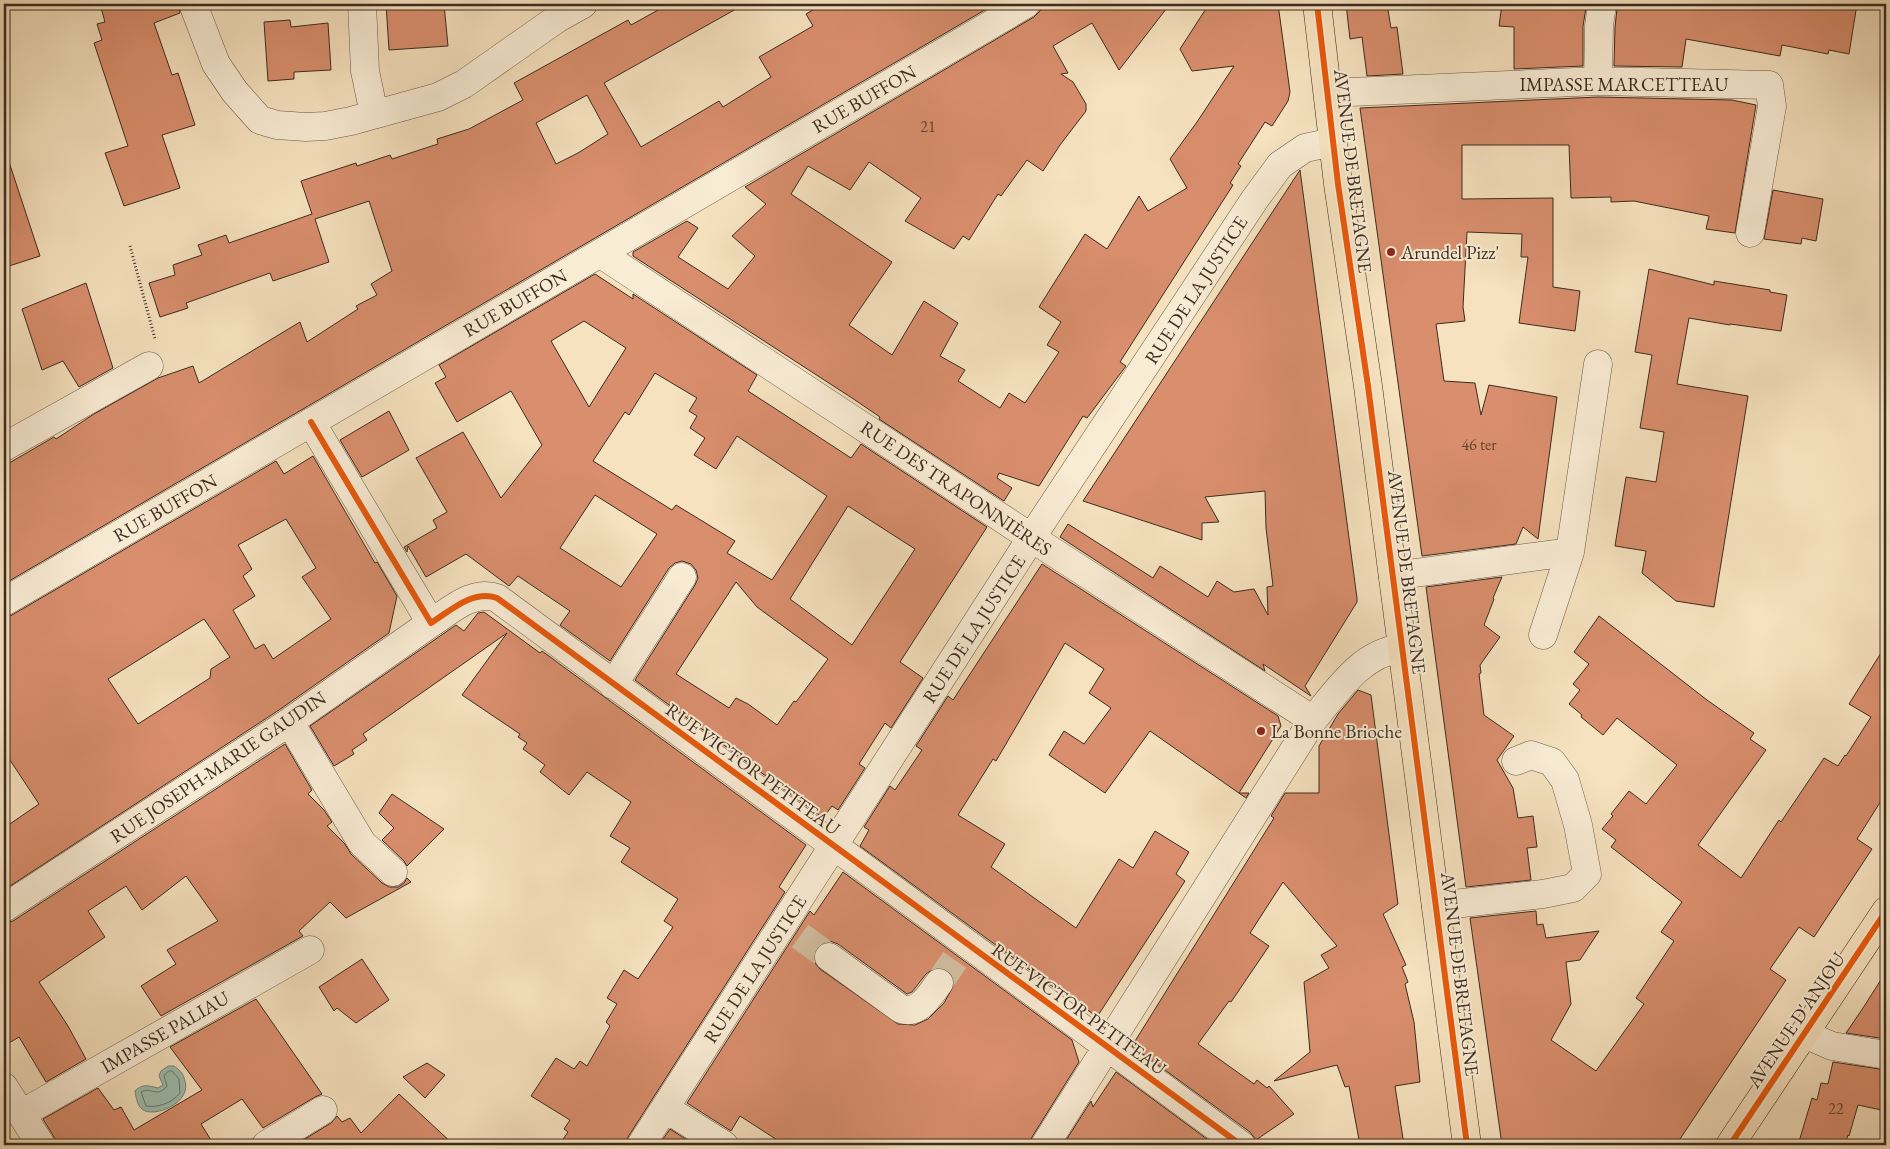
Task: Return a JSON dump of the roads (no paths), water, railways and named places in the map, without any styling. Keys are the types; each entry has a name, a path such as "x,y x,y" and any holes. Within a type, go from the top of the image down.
{"main road":[{"name":"AVENUE DE BRETAGNE","path":"1317,4 1333,142 1368,386 1467,1145"},
{"name":"AVENUE D'ANJOU","path":"1730,1145 1886,911"}],"street":[{"path":"193,4 216,64 235,92 260,120 277,125 325,126 438,97 464,84 558,18 583,4"},
{"path":"362,4 365,71 374,114"},
{"name":"RUE BUFFON","path":"4,602 1026,4"},
{"path":"1598,81 1599,26 1602,4"},
{"name":"IMPASSE MARCETTEAU","path":"1328,93 1598,81 1769,85 1772,106 1750,233"},
{"name":"RUE DE LA JUSTICE","path":"641,1145 665,1108 792,930 834,846 1033,537 1280,165 1305,148 1333,142"},
{"name":"RUE DES TRAPONNIÈRES","path":"600,254 1313,720"},
{"path":"1543,635 1570,552 1598,364"},
{"path":"4,446 148,366"},
{"path":"310,422 431,623"},
{"path":"1393,576 1570,552"},
{"path":"614,685 682,577"},
{"name":"RUE VICTOR PETITEAU","path":"431,623 473,597 487,595 497,598 834,846 961,951 1107,1048 1241,1145"},
{"name":"RUE JOSEPH-MARIE GAUDIN","path":"4,908 288,722 431,623"},
{"path":"1045,1145 1313,720 1348,678 1370,658 1391,649 1402,648"},
{"path":"288,722 362,843 393,872"},
{"path":"1436,906 1543,894 1573,888 1587,874 1578,825 1565,780 1552,762 1531,755 1516,761"},
{"name":"IMPASSE PALIAU","path":"21,1114 310,950"},
{"path":"829,957 901,1009 907,1011 920,1007 939,983"},
{"path":"1804,1034 1832,1046 1886,1055"},
{"path":"4,1087 41,1145"},
{"path":"665,1108 724,1145"},
{"path":"266,1145 322,1110"}],"water":[{"path":"168,1066 174,1066 183,1074 186,1087 183,1095 171,1107 147,1112 140,1107 135,1091 143,1086 158,1088 163,1085 159,1076 161,1071"}],"tunnel":[{"path":"800,936 829,957"},
{"path":"939,983 956,958"}],"place":[{"name":"Arundel Pizz'","path":"1391,252"},
{"name":"La Bonne Brioche","path":"1261,731"}]}
